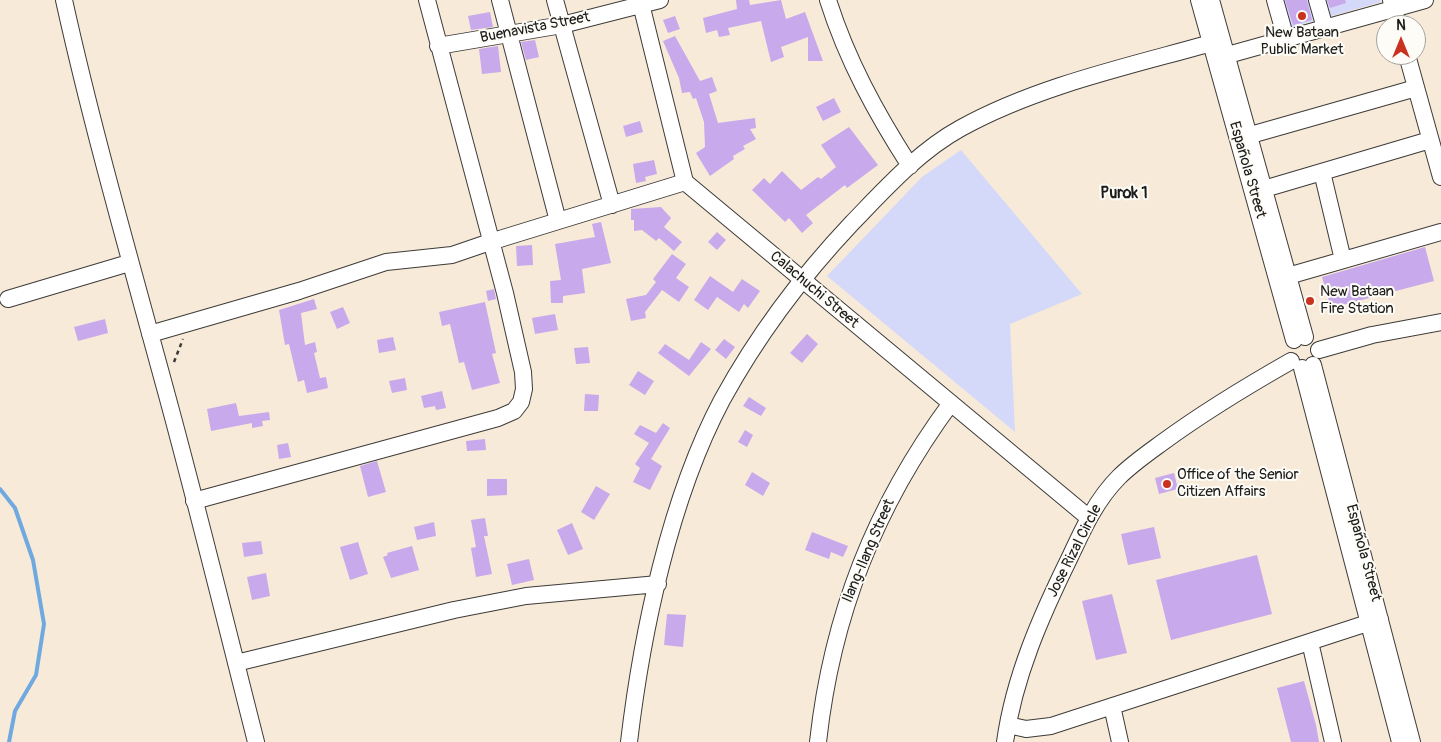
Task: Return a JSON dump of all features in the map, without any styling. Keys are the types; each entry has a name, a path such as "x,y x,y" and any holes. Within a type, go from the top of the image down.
{"street":[{"path":"64,0 84,90 129,263 165,387 256,742"},
{"path":"194,501 498,418 514,411 521,402 524,389 523,372 427,0"},
{"path":"500,0 558,221"},
{"path":"555,0 612,205"},
{"name":"Buenavista Street","path":"438,46 562,25 641,2 660,0"},
{"path":"828,0 837,29 864,90 910,166"},
{"name":"Española Street","path":"1199,0 1219,49"},
{"name":"Española Street","path":"1211,0 1219,49 1300,338"},
{"path":"1275,0 1286,39"},
{"path":"1318,0 1325,28"},
{"path":"629,742 658,584 684,490 700,447 722,401 756,343 803,281 840,236 910,166 960,128 992,113 1072,83 1219,49 1286,39 1325,28 1392,4 1425,0"},
{"path":"150,334 299,291 386,262 452,256 490,242 685,182 641,2"},
{"path":"1410,65 1441,178"},
{"path":"1243,137 1416,88"},
{"name":"Española Street","path":"1243,137 1264,189 1288,276 1300,338"},
{"path":"1264,189 1430,140"},
{"path":"1322,172 1343,260"},
{"name":"Calachuchi Street","path":"685,182 1089,518"},
{"path":"1288,276 1441,232"},
{"path":"8,299 129,263"},
{"name":"Jose Rizal Circle","path":"1005,742 1028,651 1042,615 1089,518 1103,495 1119,477 1141,459 1219,404 1306,361 1372,335 1441,322"},
{"path":"1300,338 1314,341 1306,361 1288,352 1300,338"},
{"name":"Española Street","path":"1306,361 1375,621 1412,742"},
{"name":"Ilang-Ilang Street","path":"818,742 832,652 853,581 904,471 920,444 951,404"},
{"path":"236,663 481,604 526,596 658,584"},
{"path":"1008,725 1038,728 1375,621"},
{"name":"Española Street","path":"1375,621 1400,742"},
{"path":"1310,642 1333,742"},
{"path":"1112,706 1120,742"}],"path":[{"path":"165,387 178,350 192,322"}],"shaded area":[{"name":"New Bataan Public Market","path":"1269,0 1380,0 1381,2 1278,31"},
{"path":"961,150 1082,294 1010,324 1015,432 827,276 922,177"}],"building":[{"path":"736,0 749,0 750,5 781,0 786,19 805,12 823,61 808,61 808,37 781,47 784,57 771,62 761,21 728,28 730,35 719,37 717,30 706,33 703,18 737,9"},
{"path":"1285,0 1307,0 1312,20 1293,25"},
{"path":"1327,0 1345,0 1346,3 1330,8"},
{"path":"490,12 493,27 471,30 468,16"},
{"path":"675,16 680,29 668,33 663,20"},
{"path":"675,36 700,81 712,77 717,91 709,94 718,123 755,118 756,128 750,129 756,139 743,146 745,149 733,156 734,159 710,176 696,153 705,147 704,122 696,98 693,99 690,92 682,93 679,78 663,41"},
{"path":"535,40 539,57 526,60 521,42"},
{"path":"498,46 501,72 482,74 479,49"},
{"path":"834,98 841,112 823,121 816,107"},
{"path":"640,121 643,132 626,137 623,126"},
{"path":"849,127 878,165 847,188 845,185 806,215 813,223 802,233 789,218 785,222 752,190 764,178 770,184 782,171 801,190 818,177 821,179 836,167 821,145"},
{"path":"654,160 657,174 645,177 646,181 636,183 633,164"},
{"path":"661,207 671,218 664,227 682,242 674,251 659,238 656,241 642,230 634,231 631,209"},
{"path":"601,222 611,263 582,269 585,293 563,296 563,303 551,303 550,281 561,280 555,244 595,237 592,224"},
{"path":"717,232 726,240 717,250 708,242"},
{"path":"532,245 533,265 517,266 516,246"},
{"path":"1425,247 1434,281 1331,308 1322,277"},
{"path":"672,254 686,264 676,278 689,287 679,302 662,290 645,312 646,318 631,321 626,299 646,295 656,282 653,279"},
{"path":"710,276 733,292 742,279 760,291 748,308 744,304 739,312 717,297 708,310 694,300"},
{"path":"494,289 496,299 488,301 486,291"},
{"path":"314,299 317,309 301,313 305,345 315,342 317,352 314,353 320,378 326,377 328,388 307,393 304,380 298,382 289,344 285,345 279,310"},
{"path":"485,302 496,353 492,354 500,383 472,390 464,362 459,363 450,324 442,326 439,312"},
{"path":"343,307 350,323 337,329 330,312"},
{"path":"555,314 558,330 535,334 532,318"},
{"path":"105,319 108,333 78,341 74,327"},
{"path":"807,334 818,344 802,363 790,353"},
{"path":"393,337 396,350 379,353 377,340"},
{"path":"724,339 735,347 726,359 715,350"},
{"path":"701,342 711,349 689,376 658,353 665,344 689,360"},
{"path":"588,347 590,363 576,364 574,348"},
{"path":"638,371 654,381 645,395 629,385"},
{"path":"405,378 407,390 392,393 389,381"},
{"path":"442,391 446,408 436,410 435,406 424,408 421,396"},
{"path":"585,394 599,395 598,411 584,411"},
{"path":"749,397 766,408 761,416 743,406"},
{"path":"236,403 239,416 269,412 270,420 262,421 263,426 252,428 252,423 211,431 207,409"},
{"path":"663,423 670,428 651,459 662,466 650,490 633,482 640,468 635,464 649,443 634,434 640,425 656,433"},
{"path":"745,430 753,435 747,447 738,442"},
{"path":"485,439 486,450 467,451 466,441"},
{"path":"288,443 291,457 279,459 277,445"},
{"path":"377,461 386,492 368,497 360,466"},
{"path":"752,472 770,483 763,496 745,485"},
{"name":"Office of the Senior Citizen Affairs","path":"1174,473 1178,489 1159,494 1155,478"},
{"path":"487,479 507,479 507,495 487,496"},
{"path":"596,486 610,494 594,520 581,512"},
{"path":"485,518 488,536 484,536 492,574 476,577 471,548 476,547 471,520"},
{"path":"434,522 436,536 417,540 414,527"},
{"path":"572,523 583,549 568,555 557,530"},
{"path":"1154,527 1161,558 1128,565 1121,534"},
{"path":"812,532 848,546 843,557 831,552 829,559 805,550"},
{"path":"261,541 263,554 244,557 242,543"},
{"path":"358,542 368,574 350,580 340,547"},
{"path":"412,546 419,570 391,578 383,557 388,555 387,553"},
{"path":"1257,555 1272,614 1171,640 1156,580"},
{"path":"529,559 534,580 512,585 507,564"},
{"path":"266,573 270,596 252,600 247,577"},
{"path":"1112,594 1127,653 1096,660 1082,601"},
{"path":"667,614 686,615 683,647 664,645"},
{"path":"1304,681 1319,742 1291,742 1277,688"}],"waterway":[{"path":"0,489 15,508 33,560 44,624 36,675 15,711 9,742"}],"place":[{"name":"New Bataan Public Market","path":"1302,16"},
{"name":"New Bataan Fire Station","path":"1310,301"},
{"name":"Office of the Senior Citizen Affairs","path":"1167,484"}],"district":[{"name":"Purok 1","path":"1124,194"}]}
